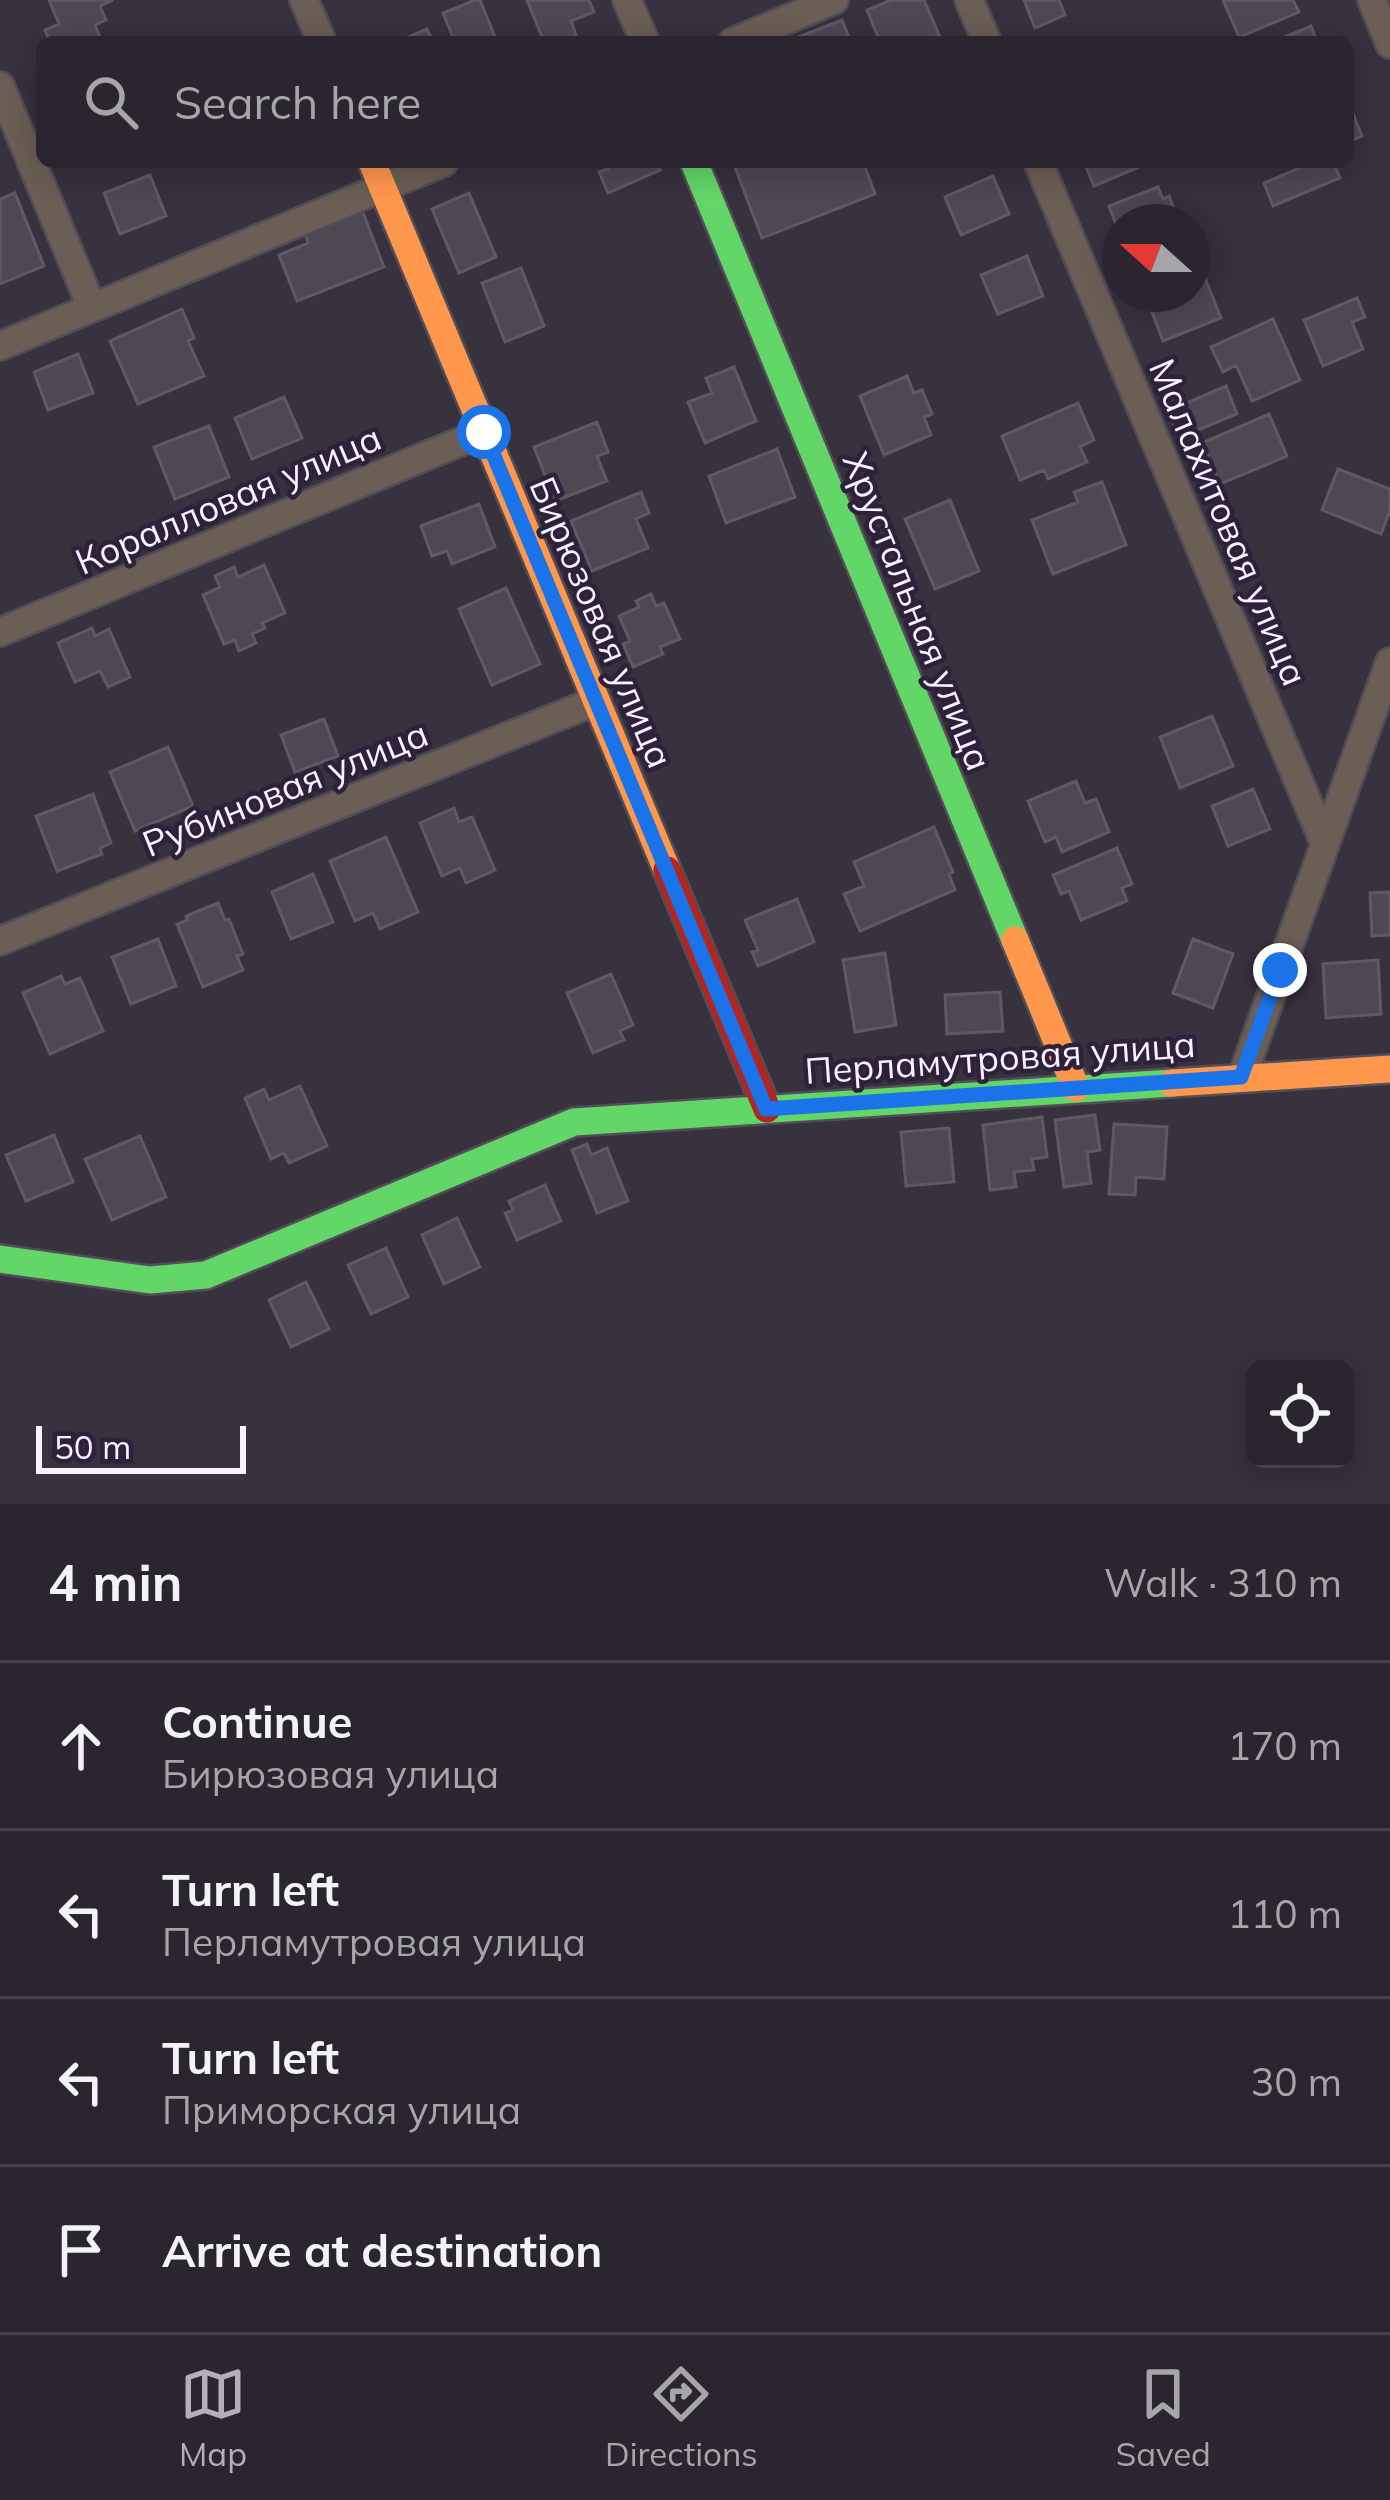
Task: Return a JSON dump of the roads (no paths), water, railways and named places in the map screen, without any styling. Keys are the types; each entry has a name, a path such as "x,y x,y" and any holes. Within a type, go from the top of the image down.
{"street":[{"path":"304,0 319,36"},
{"path":"627,0 642,36"},
{"path":"747,36 834,0"},
{"path":"969,0 984,36"},
{"path":"1372,0 1390,44"},
{"path":"0,86 92,308"},
{"path":"0,346 377,175 413,168"},
{"name":"Хрустальная улица","path":"696,168 1076,1088"},
{"name":"Малахитовая улица","path":"1041,168 1325,844"},
{"name":"Бирюзовая улица","path":"377,175 766,1109"},
{"name":"Коралловая улица","path":"0,632 484,432"},
{"path":"1241,1077 1390,662"},
{"name":"Рубиновая улица","path":"0,941 596,701"},
{"name":"Перламутровая улица","path":"0,1259 150,1280 206,1275 574,1122 1390,1069"}]}
